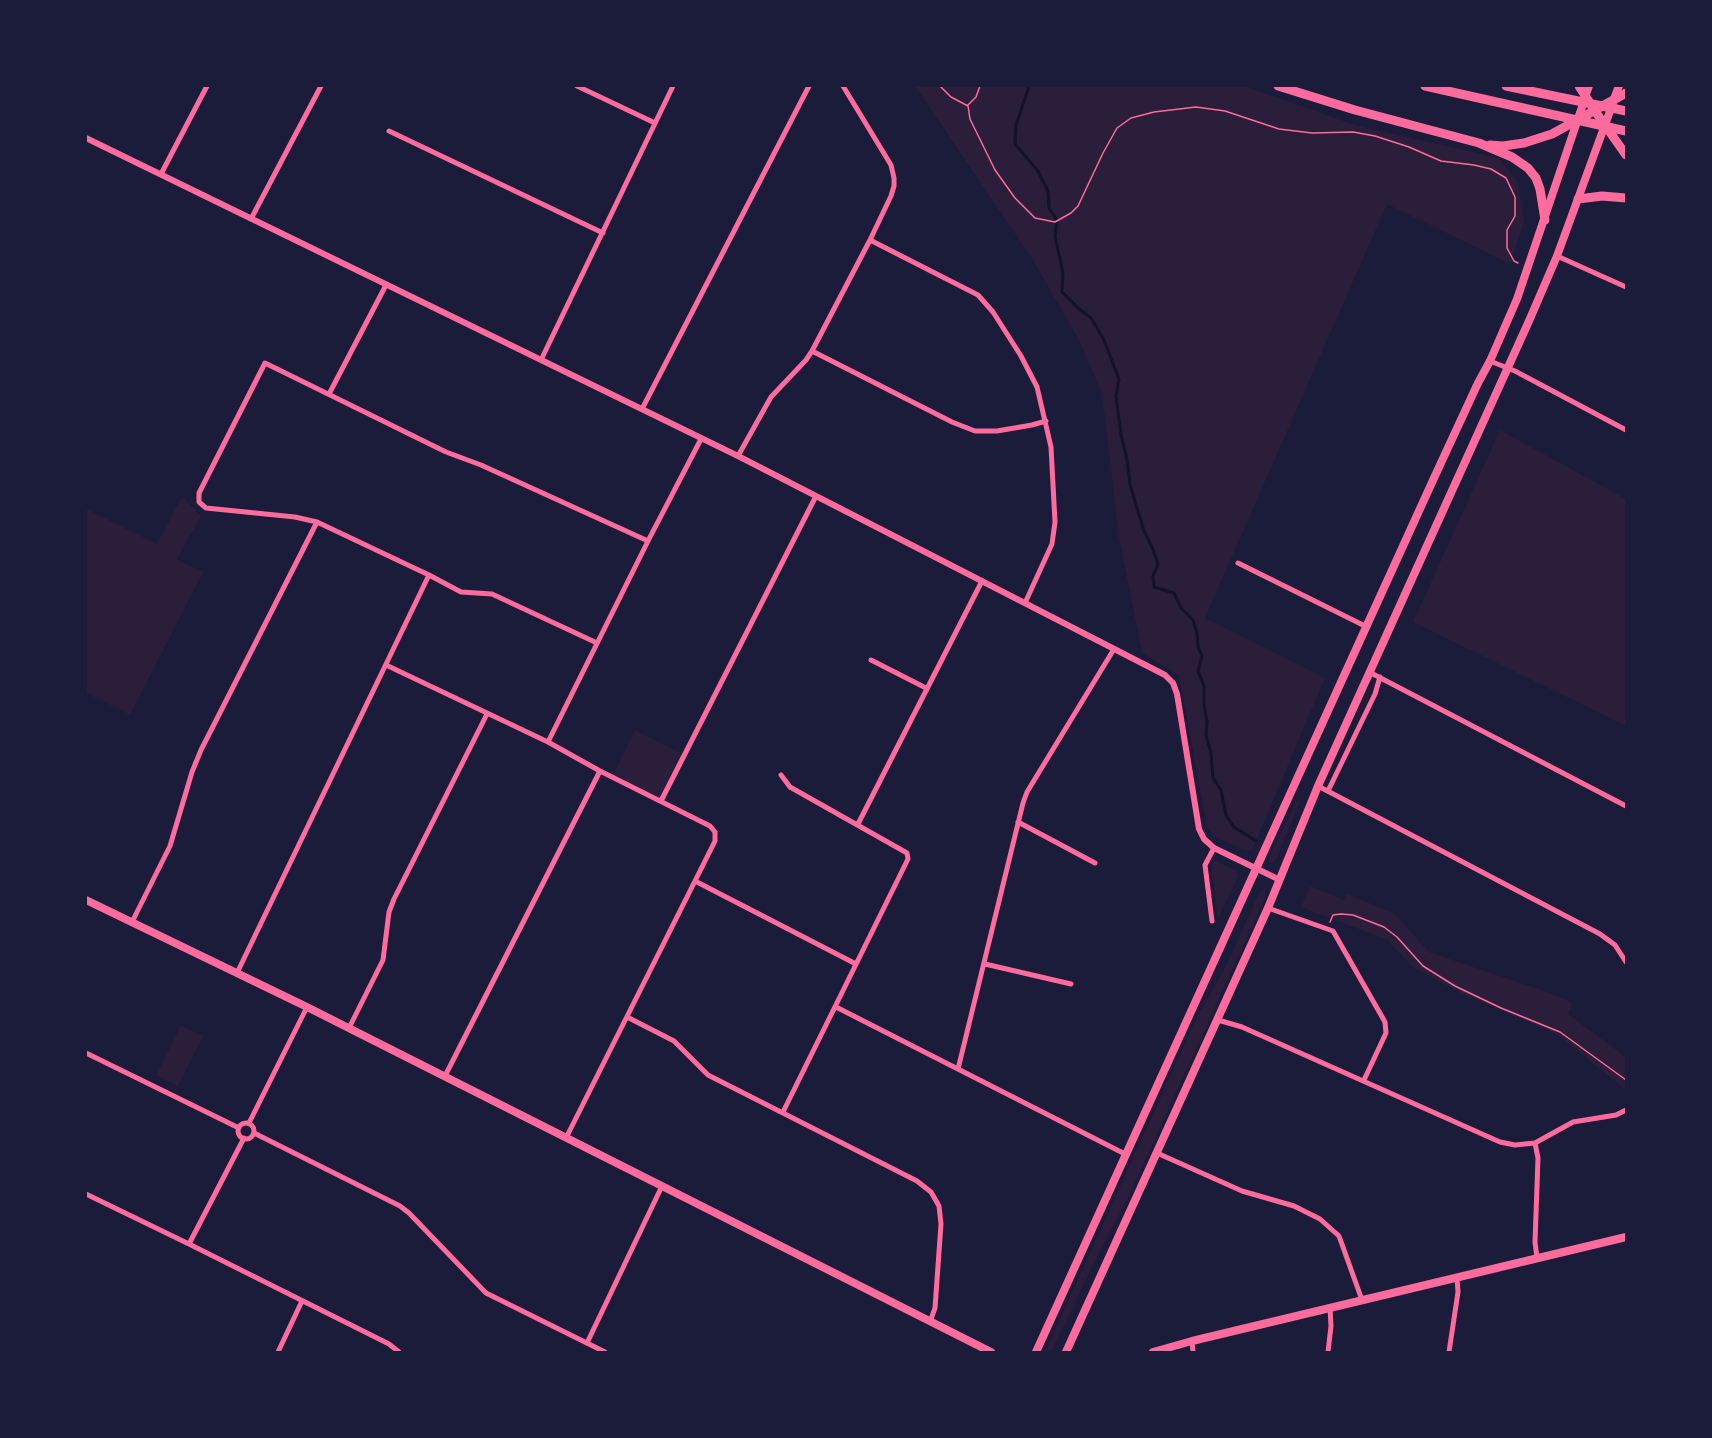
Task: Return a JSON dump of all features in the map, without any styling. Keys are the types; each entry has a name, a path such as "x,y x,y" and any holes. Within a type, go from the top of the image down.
{"highway":[{"path":"1278,86 1355,110 1493,146 1535,141 1556,133 1620,94"},
{"path":"1425,86 1626,131"},
{"path":"1506,86 1595,109 1626,111"},
{"path":"1584,89 1605,126 1626,155"},
{"path":"1036,1353 1522,288 1579,120 1584,89"},
{"path":"1066,1353 1269,908 1318,786 1508,368 1557,256 1605,126 1620,94"},
{"path":"1479,143 1512,157 1528,168 1539,184 1545,220"},
{"path":"1578,200 1602,196 1626,198"}],"main road":[{"path":"86,900 445,1076 991,1353"},
{"path":"1153,1353 1192,1341 1626,1237"}],"street":[{"path":"161,174 207,86"},
{"path":"251,219 321,86"},
{"path":"578,86 655,123"},
{"path":"541,360 673,86"},
{"path":"642,409 809,86"},
{"path":"738,456 771,398 812,351 870,240 894,186 891,165 843,86"},
{"path":"389,131 603,233"},
{"path":"86,138 738,456 1165,675 1173,683 1178,694 1199,829 1204,839 1214,848 1280,880"},
{"path":"870,240 978,296 993,312 1021,356 1037,387 1051,447 1055,522 1052,544 1025,603"},
{"path":"1557,256 1626,288"},
{"path":"329,394 386,285"},
{"path":"812,351 952,422 975,431 997,431 1046,421"},
{"path":"1490,361 1508,368 1626,430"},
{"path":"597,643 492,594 461,592 317,522 295,517 206,508 199,502 199,494 265,363 447,452 481,465 648,541"},
{"path":"548,742 701,439"},
{"path":"661,801 816,496"},
{"path":"132,922 170,846 192,772 201,750 317,522"},
{"path":"1238,562 1367,627"},
{"path":"237,973 429,575"},
{"path":"858,824 982,581"},
{"path":"958,1069 1027,792 1114,649"},
{"path":"871,660 926,688"},
{"path":"386,665 548,742 600,771 710,826 715,832 715,841 566,1138"},
{"path":"1371,673 1626,806"},
{"path":"1328,791 1380,677"},
{"path":"349,1028 383,960 389,912 394,899 487,714"},
{"path":"445,1076 600,771"},
{"path":"781,775 790,787 907,853 908,859 783,1112"},
{"path":"1318,786 1600,934 1615,945 1626,963"},
{"path":"1018,822 1095,863"},
{"path":"1212,921 1205,865 1214,848"},
{"path":"695,881 856,964"},
{"path":"1269,908 1333,931 1385,1022 1386,1033 1364,1080"},
{"path":"985,964 1071,984"},
{"path":"249,1123 307,1007"},
{"path":"836,1007 1127,1155"},
{"path":"627,1017 674,1041 708,1075 917,1181 931,1192 939,1206 941,1224 935,1308 930,1322"},
{"path":"1218,1020 1242,1027 1364,1080 1500,1143 1515,1145 1535,1143 1573,1122 1616,1115 1626,1110"},
{"path":"86,1053 239,1128"},
{"path":"239,1128 244,1123 249,1123"},
{"path":"249,1123 253,1126 254,1133"},
{"path":"239,1128 239,1133 244,1138"},
{"path":"244,1138 251,1137 254,1133"},
{"path":"254,1133 400,1206 486,1293 605,1353"},
{"path":"189,1244 244,1138"},
{"path":"1535,1143 1538,1158 1534,1242 1537,1258"},
{"path":"1157,1153 1242,1191 1294,1206 1320,1219 1339,1236 1362,1300"},
{"path":"587,1343 662,1186"},
{"path":"86,1194 389,1344 399,1353"},
{"path":"1449,1353 1458,1292 1457,1277"},
{"path":"278,1353 303,1301"},
{"path":"1328,1353 1330,1308"},
{"path":"1192,1341 1193,1353"}],"path":[{"path":"940,86 951,97 968,106"},
{"path":"968,106 976,98 980,86"},
{"path":"968,106 970,119 995,170 1015,198 1035,218 1055,222 1078,206 1102,153 1117,128 1131,118 1196,107 1225,111 1279,129 1312,133 1353,132 1375,136 1441,161 1491,169 1506,178 1515,197 1515,216 1507,230 1507,248 1515,261"},
{"path":"1327,929 1333,915 1341,914 1353,915 1384,927 1424,966 1455,986 1560,1032 1626,1080"}],"shaded area":[{"path":"915,86 1244,86 1358,126 1499,158 1518,182 1524,222 1510,264 1387,204 1205,618 1325,678 1252,850 1246,851 1214,836 1207,827 1179,675 1142,653 1119,537 1102,393 1079,340 1031,257"},
{"path":"1500,430 1626,499 1626,726 1413,622"},
{"path":"182,496 201,516 177,559 203,572 130,715 86,693 86,509 157,544"},
{"path":"635,730 685,755 661,801 612,777"},
{"path":"1297,800 1300,801 1277,858 1272,863 1269,862 1271,853"},
{"path":"1216,861 1236,871 1238,876 1218,919 1211,868"},
{"path":"1265,886 1265,898 1127,1200 1051,1352 1045,1352 1197,1017 1227,964 1259,893"},
{"path":"1310,886 1344,900 1347,894 1394,913 1429,952 1573,1003 1568,1014 1626,1057 1626,1090 1556,1034 1463,994 1411,966 1388,940 1301,907"},
{"path":"181,1025 203,1036 178,1086 156,1075"}],"waterway":[{"path":"1029,86 1016,125 1015,144 1038,171 1048,191 1049,208 1057,220 1055,236 1063,273 1062,292 1091,318 1103,338 1119,379 1116,396 1130,485 1144,531 1158,564 1153,576 1154,587 1174,593 1182,609 1193,620 1202,656 1198,671 1204,686 1206,735 1211,753 1213,778 1221,790 1226,815 1234,827 1256,841"}]}
